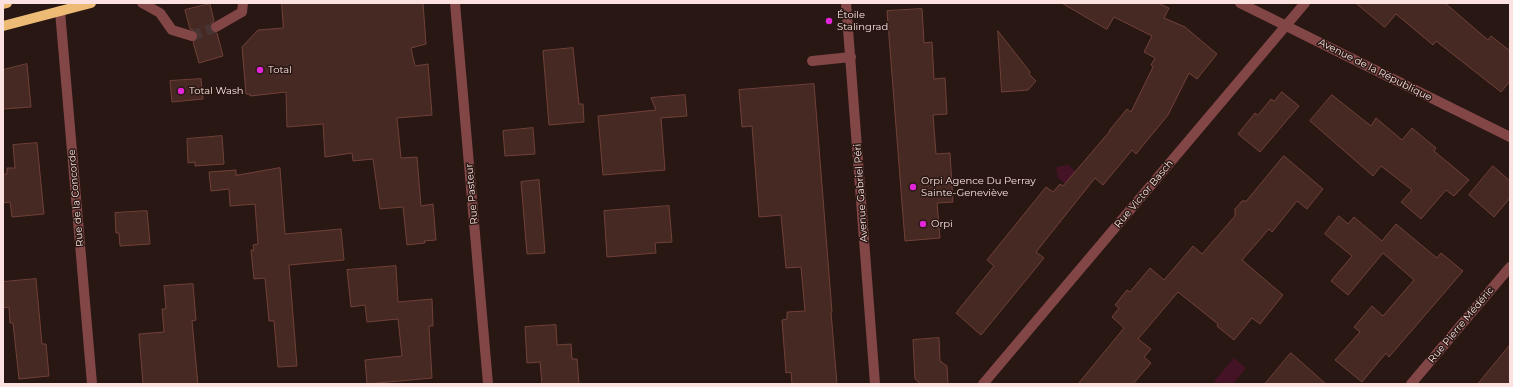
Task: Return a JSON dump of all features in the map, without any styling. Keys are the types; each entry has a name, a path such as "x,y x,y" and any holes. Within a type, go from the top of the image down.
{"main road":[{"path":"3,4 7,3"},
{"path":"3,26 91,3"}],"street":[{"path":"142,3 160,13 172,30 192,36"},
{"path":"216,27 242,12 243,3"},
{"name":"Rue Pasteur","path":"455,3 488,384"},
{"name":"Avenue Gabriel Péri","path":"846,3 875,384"},
{"name":"Avenue de la République","path":"1240,3 1510,138"},
{"name":"Rue Victor Basch","path":"983,384 1305,3"},
{"name":"Rue de la Concorde","path":"60,11 92,384"},
{"path":"812,61 851,58"},
{"name":"Rue Pierre Médéric","path":"1411,384 1510,267"}],"shaded area":[{"path":"1067,164 1089,183 1089,187 1082,195 1079,196 1056,176 1058,174 1056,171 1057,167 1065,166"},
{"path":"1234,358 1246,368 1233,384 1216,384 1214,381"}],"building":[{"path":"282,3 423,3 426,44 411,48 415,66 428,64 432,115 397,118 401,158 417,157 421,206 433,204 436,240 407,245 403,207 380,209 373,159 353,161 352,153 325,157 323,124 287,127 286,92 250,96 250,94 246,94 242,47 258,30 283,28"},
{"path":"1062,3 1158,3 1169,8 1164,18 1185,27 1217,54 1197,79 1189,73 1168,115 1136,154 1132,150 1103,185 1095,178 1036,252 1044,258 981,335 956,313 994,266 987,260 1046,187 1053,192 1060,184 1063,186 1127,109 1131,112 1153,67 1151,65 1155,58 1144,52 1152,36 1114,17 1107,29"},
{"path":"1356,3 1445,3 1488,40 1491,36 1510,51 1510,81 1501,92 1436,41 1433,45 1396,14 1385,27"},
{"path":"210,4 214,21 211,23 210,27 212,32 217,33 223,56 199,63 193,42 198,38 198,34 196,31 190,29 185,10"},
{"path":"922,9 924,43 932,42 934,79 945,78 947,114 933,115 936,154 950,153 953,202 937,203 940,238 905,241 887,11"},
{"path":"998,31 1030,72 1029,74 1036,81 1028,90 1002,92"},
{"path":"573,48 579,104 583,104 584,122 549,125 543,51"},
{"path":"27,64 31,107 3,109 3,70"},
{"name":"Total Wash","path":"201,79 203,99 172,102 170,81"},
{"path":"814,84 837,384 792,384 791,372 786,373 782,320 787,319 787,312 805,311 801,267 786,268 781,215 759,217 752,126 742,127 739,90"},
{"path":"1282,92 1299,106 1260,152 1238,134 1255,113 1258,115 1271,99 1274,101"},
{"path":"685,95 687,116 661,118 665,170 603,175 598,116 656,110 651,98"},
{"path":"1332,95 1371,126 1376,118 1402,140 1412,128 1436,148 1434,151 1469,180 1454,196 1446,190 1421,219 1401,202 1412,190 1381,166 1373,176 1310,121"},
{"path":"533,128 535,154 505,156 503,131"},
{"path":"222,136 224,164 195,166 195,162 188,163 187,139"},
{"path":"37,143 44,214 12,217 10,202 3,203 3,174 7,174 7,168 15,168 13,145"},
{"path":"1284,156 1323,189 1307,209 1297,201 1272,232 1269,229 1242,260 1283,295 1260,324 1252,318 1234,340 1217,326 1218,324 1178,292 1138,339 1151,349 1144,357 1151,363 1133,384 1078,384 1124,328 1112,317 1119,308 1115,305 1127,290 1130,292 1150,268 1164,280 1193,246 1202,254 1235,216 1235,209 1242,201 1246,201"},
{"path":"1493,166 1510,181 1510,198 1494,217 1469,195"},
{"path":"280,168 285,234 341,229 344,260 289,265 297,366 278,367 274,321 269,321 265,278 254,279 251,250 254,250 253,245 258,244 255,204 230,206 229,189 211,191 209,172 236,170 236,175"},
{"path":"539,180 545,253 527,254 521,182"},
{"path":"669,206 672,242 655,243 656,253 607,257 604,211"},
{"path":"147,211 150,244 120,246 119,233 116,233 115,213"},
{"path":"1339,216 1348,224 1354,217 1382,241 1396,224 1437,258 1441,253 1463,271 1389,357 1386,353 1362,382 1335,360 1360,332 1354,327 1372,306 1383,316 1414,280 1383,253 1348,295 1331,281 1352,256 1325,234"},
{"path":"396,266 398,302 432,299 433,326 429,326 432,378 367,384 365,360 402,356 398,319 367,322 365,305 351,307 347,270"},
{"path":"36,279 42,344 46,344 49,376 19,379 13,323 10,323 9,307 3,308 3,282"},
{"path":"193,284 196,320 192,321 198,384 143,384 139,334 164,332 162,309 166,309 164,286"},
{"path":"556,325 557,345 571,344 572,359 577,359 579,384 542,384 540,362 527,363 525,327"},
{"path":"939,338 940,361 947,366 948,384 921,384 915,379 913,340"},
{"path":"1510,345 1510,384 1478,384"},
{"path":"1291,353 1326,384 1265,384"}],"tunnel":[{"path":"192,36 216,27"}],"place":[{"name":"Étoile Stalingrad","path":"829,21"},
{"name":"Total","path":"260,70"},
{"name":"Total Wash","path":"181,91"},
{"name":"Orpi Agence Du Perray Sainte-Geneviève","path":"913,187"},
{"name":"Orpi","path":"923,224"}]}
